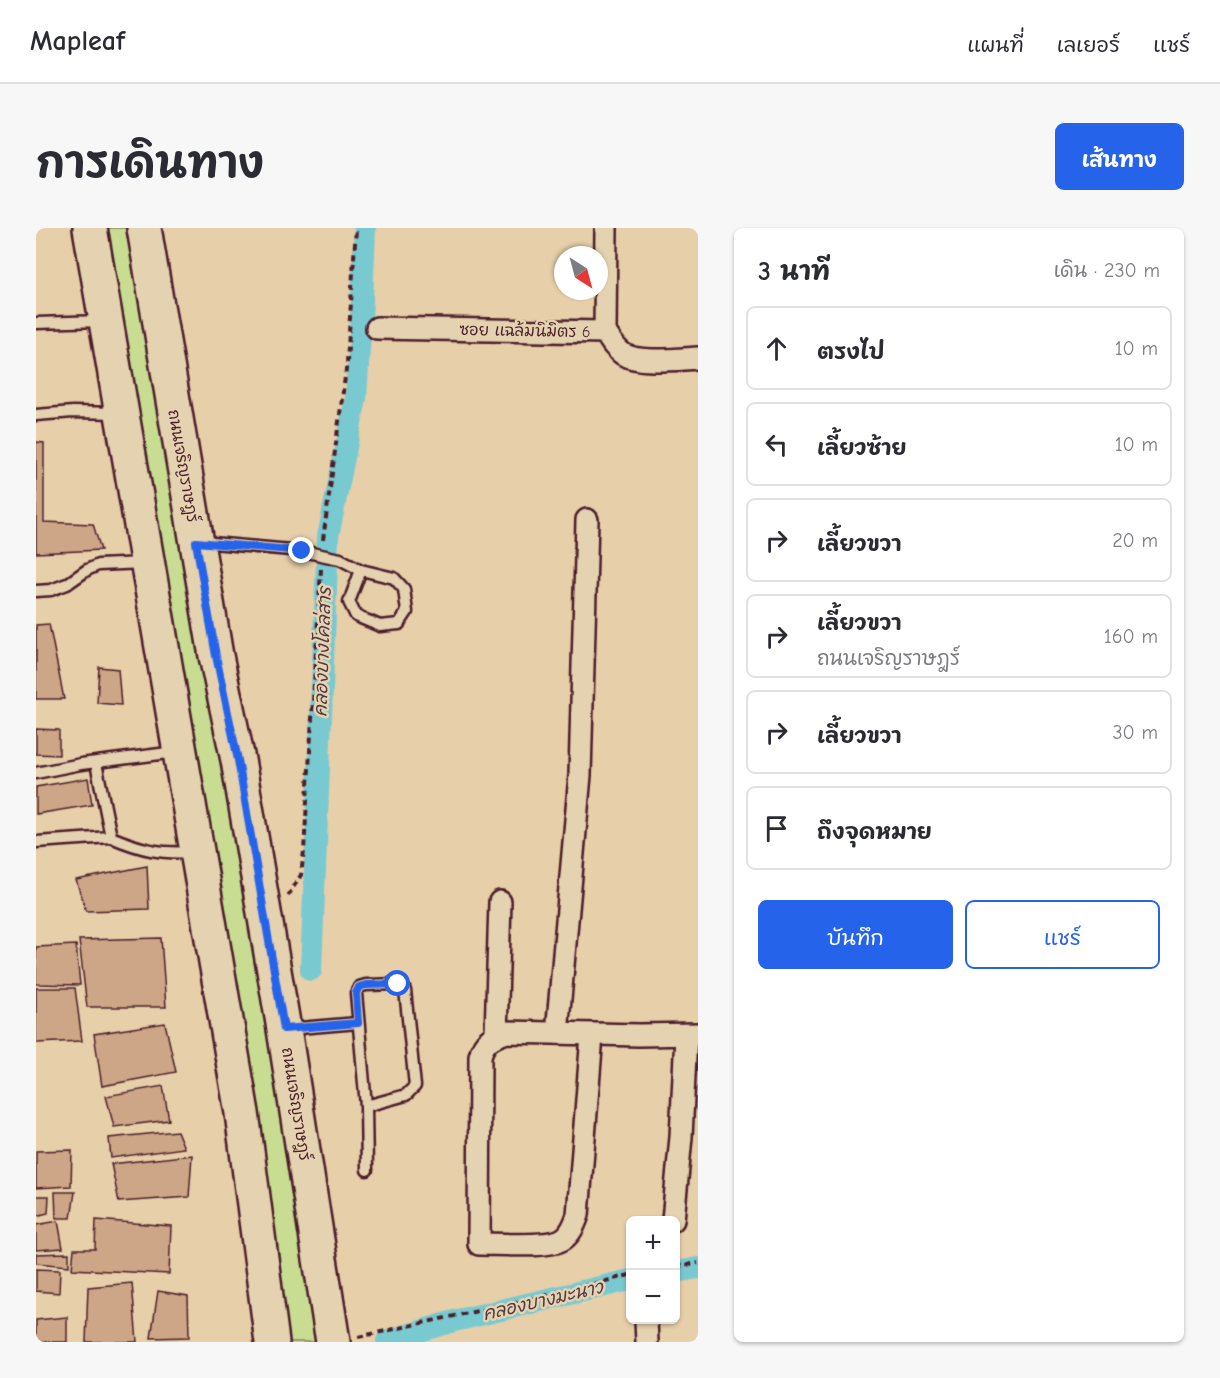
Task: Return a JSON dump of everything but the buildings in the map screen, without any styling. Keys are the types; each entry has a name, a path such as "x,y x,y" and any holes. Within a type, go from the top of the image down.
{"main road":[{"path":"90,228 242,1113 272,1342"},
{"name":"ถนนเจริญราษฎร์","path":"144,228 216,656 238,760 284,1029 345,1339"}],"street":[{"path":"604,332 606,228"},
{"name":"ซอย แฉล้มนิมิตร 6","path":"377,328 604,332 624,355 647,359 698,358"},
{"path":"557,1033 580,775 587,520"},
{"path":"496,1035 500,902"},
{"path":"592,1035 578,1215 573,1228 563,1239 541,1244 479,1244 480,1056 487,1040 507,1032 592,1035 692,1034 673,1216"},
{"path":"646,1324 647,1342"}],"lane":[{"path":"36,323 105,321"},
{"path":"36,415 73,412 121,413"},
{"path":"196,542 302,551 340,559 361,570 394,578 404,589 407,612 399,624 380,626 356,616 349,602 361,570"},
{"path":"36,591 51,590 67,584 87,570 98,566 147,563"},
{"path":"36,773 180,751"},
{"path":"96,763 111,837"},
{"path":"36,843 111,837 135,847 164,853 197,852"},
{"path":"366,1106 406,1095 415,1086 405,990 398,984 366,985 359,987 356,993 366,1106 367,1170"},
{"path":"284,1029 358,1023"}],"path":[{"path":"680,1266 698,1263"},
{"path":"345,1339 517,1303 626,1276"}],"green space":[{"path":"101,228 129,228 183,557 265,1005 317,1342 288,1342"}],"waterway":[{"name":"คลองบางโคล่สาร","path":"311,970 328,537 356,398 365,228"},
{"name":"คลองบางมะนาว","path":"680,1271 698,1268"},
{"name":"คลองบางมะนาว","path":"387,1341 454,1321 626,1281"}],"route":[{"path":"302,551 196,542 216,656 238,760 284,1029 358,1023 356,993 359,987 398,984"}]}
